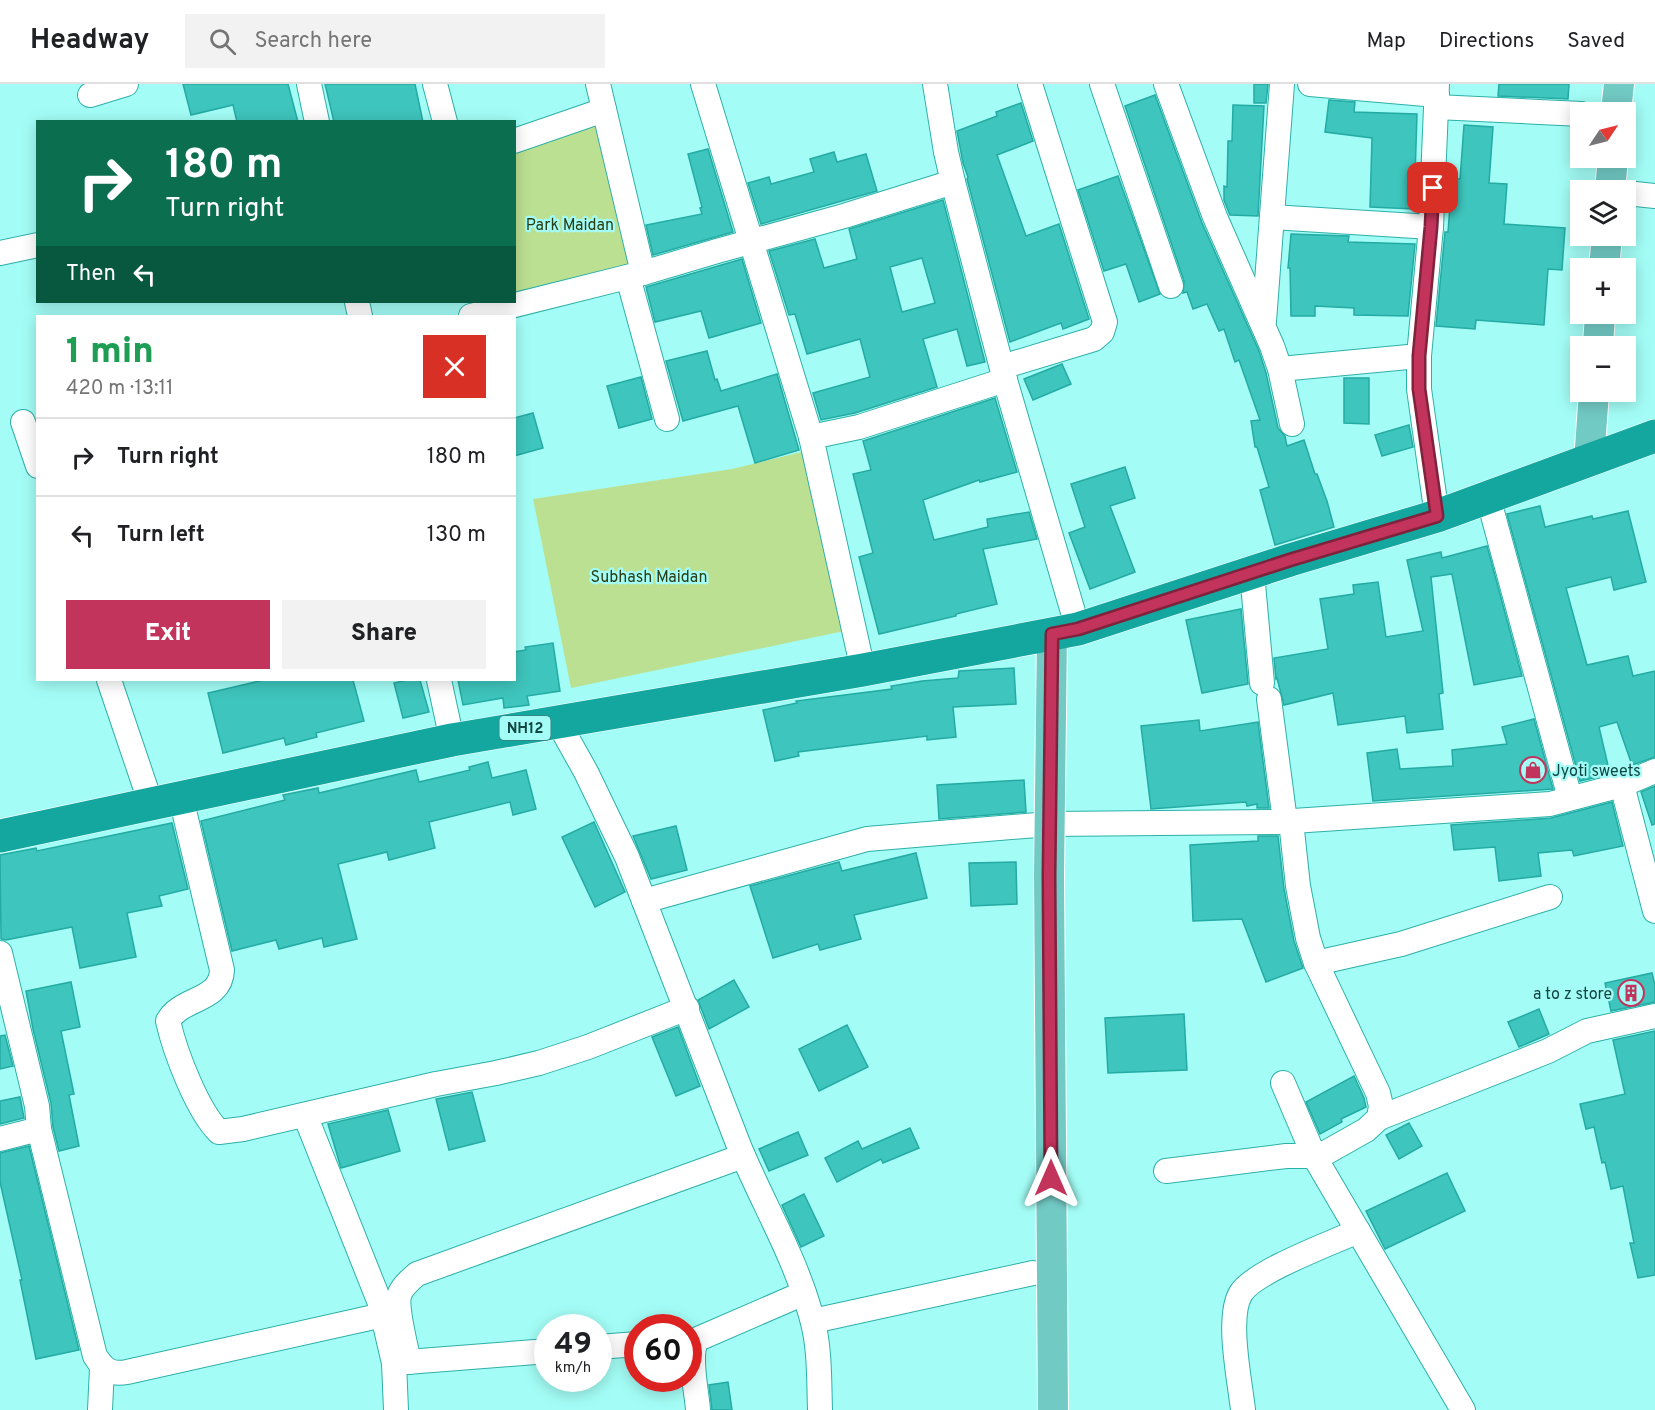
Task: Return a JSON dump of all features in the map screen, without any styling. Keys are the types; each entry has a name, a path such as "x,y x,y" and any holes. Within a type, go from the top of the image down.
{"highway":[{"name":"NH12","path":"0,836 452,740 863,670 1065,632 1437,516 1655,436"}],"main road":[{"path":"1618,102 1619,84"},
{"path":"1589,461 1593,402"},
{"path":"1053,1410 1049,876 1050,824 1065,632"}],"street":[{"path":"90,95 126,84"},
{"path":"309,84 317,120"},
{"path":"435,84 444,120"},
{"path":"598,84 635,275 667,419"},
{"path":"703,84 811,436 863,670"},
{"path":"935,84 953,182 1004,374 1065,632"},
{"path":"811,436 859,427 1094,339 1102,332 1105,322 1030,84"},
{"path":"1102,84 1171,286"},
{"path":"1166,84 1215,217 1264,324 1280,369 1292,424"},
{"path":"1264,324 1282,84"},
{"path":"1310,84 1437,95 1570,113"},
{"path":"1437,95 1431,227 1419,356 1422,420 1437,516"},
{"path":"516,140 604,110"},
{"path":"516,302 635,275 844,216 953,182"},
{"path":"1636,194 1655,196"},
{"path":"1272,217 1431,227"},
{"path":"0,253 36,245"},
{"path":"474,315 497,306"},
{"path":"1280,369 1419,356"},
{"path":"23,422 36,460"},
{"path":"1488,497 1570,798"},
{"path":"1252,573 1266,691 1308,938 1317,963 1378,1093 1381,1106 1379,1118"},
{"path":"109,681 166,801 222,969 222,979 218,986 208,994 172,1013 168,1021 171,1034 201,1108 209,1122 219,1132 243,1129 539,1063 588,1047 687,1008"},
{"path":"439,681 452,740"},
{"path":"558,722 586,772 627,856 743,1156 788,1250 813,1321 820,1410"},
{"path":"644,901 867,839 1050,824 1288,821 1550,804 1622,785 1655,771"},
{"path":"1622,785 1655,911"},
{"path":"1317,963 1401,944 1550,897"},
{"path":"0,953 37,1106 39,1129 95,1356 102,1368 100,1410"},
{"path":"1166,1171 1286,1156 1314,1156 1328,1152 1366,1130 1379,1118 1548,1051 1587,1031 1655,1016"},
{"path":"1283,1083 1314,1156 1463,1410"},
{"path":"305,1115 371,1277 401,1363"},
{"path":"0,1139 39,1129"},
{"path":"396,1410 401,1363 399,1296 407,1283 417,1274 743,1156"},
{"path":"1244,1410 1234,1332 1236,1308 1241,1293 1252,1282 1268,1272 1358,1232"},
{"path":"813,1321 1033,1273"},
{"path":"702,1335 804,1293"},
{"path":"102,1368 116,1374 128,1372 383,1315"},
{"path":"401,1363 534,1352"},
{"path":"696,1392 698,1410"}],"green space":[{"name":"Park Maidan","path":"598,123 637,263 516,297 516,149"},
{"name":"Subhash Maidan","path":"810,450 849,630 571,688 533,499 732,469"}],"building":[{"path":"183,84 288,84 297,120 237,120 233,105 191,115"},
{"path":"325,84 415,84 423,120 334,120"},
{"path":"1254,84 1268,84 1266,103 1254,103"},
{"path":"1499,84 1569,84 1568,99 1498,96"},
{"path":"1155,95 1202,223 1259,351 1278,428 1285,436 1287,446 1304,440 1327,501 1334,527 1275,545 1260,490 1269,487 1257,447 1255,447 1251,421 1260,420 1239,360 1235,362 1224,329 1219,331 1207,304 1193,309 1187,292 1183,293 1184,281 1125,106"},
{"path":"1329,100 1355,102 1354,112 1417,114 1414,209 1370,207 1372,138 1325,132"},
{"path":"1021,103 1033,141 997,155 1026,236 1059,224 1089,319 1063,329 1061,323 1010,342 967,179 957,131 997,116 996,112"},
{"path":"1233,105 1264,106 1258,216 1230,215 1224,200 1224,186 1227,187 1228,141 1232,141"},
{"path":"1464,125 1493,127 1489,183 1507,184 1504,224 1565,228 1562,270 1548,269 1544,325 1476,320 1475,329 1436,326 1445,232 1448,232 1452,178 1460,179"},
{"path":"708,149 733,232 653,255 646,225 702,214 688,154"},
{"path":"834,152 837,162 866,154 877,191 761,224 748,183 769,177 771,184 814,172 810,159"},
{"path":"1118,176 1160,294 1139,302 1126,264 1104,271 1078,190"},
{"path":"943,200 985,362 967,366 957,329 923,339 937,387 855,413 821,420 813,393 870,377 860,339 807,354 795,314 789,315 769,251 815,239 824,268 857,259 849,229","holes":["922,258 935,303 902,312 890,267"]},
{"path":"1291,234 1349,236 1348,242 1415,244 1408,316 1354,315 1354,308 1315,306 1315,316 1291,316 1290,268 1288,268"},
{"path":"742,259 761,323 709,338 701,311 655,322 646,287"},
{"path":"707,351 715,380 717,379 721,391 777,374 799,450 755,463 738,406 683,421 666,361"},
{"path":"1062,364 1071,384 1033,400 1024,379"},
{"path":"641,377 652,419 619,428 607,386"},
{"path":"1344,378 1369,378 1369,424 1344,423"},
{"path":"995,398 1017,472 980,482 979,480 923,500 934,540 988,527 987,519 1029,512 1037,539 983,549 997,604 879,634 859,557 873,553 853,474 871,470 863,441"},
{"path":"533,413 543,448 516,455 516,417"},
{"path":"1409,425 1413,447 1382,456 1375,435"},
{"path":"1125,467 1135,498 1110,506 1135,572 1090,589 1069,533 1085,527 1071,484"},
{"path":"1540,506 1545,527 1592,516 1593,519 1628,511 1646,582 1614,590 1611,577 1566,588 1587,665 1628,656 1633,676 1655,671 1655,757 1632,765 1617,722 1599,727 1610,774 1580,781 1507,514"},
{"path":"1487,546 1522,676 1474,685 1452,574 1431,577 1443,693 1439,694 1443,729 1407,733 1405,716 1338,725 1333,693 1284,705 1276,679 1274,658 1328,649 1320,599 1354,594 1353,585 1378,582 1386,637 1423,631 1407,560 1441,552 1442,558"},
{"path":"1241,609 1248,684 1202,693 1186,620"},
{"path":"553,643 560,691 527,696 529,705 504,708 503,698 463,705 458,681 516,681 516,652 526,650 525,647"},
{"path":"1014,668 1016,704 953,707 956,737 927,740 927,736 798,752 799,756 775,761 763,710 797,703 796,701 892,689 891,686 922,681 958,678 959,671"},
{"path":"260,681 353,681 364,721 316,733 317,737 286,745 284,738 223,753 208,693"},
{"path":"420,681 429,712 403,718 394,683"},
{"path":"1534,719 1553,789 1373,801 1367,753 1397,749 1400,769 1453,766 1452,750 1507,744 1502,727"},
{"path":"1199,720 1200,731 1258,722 1269,808 1257,808 1257,804 1247,806 1246,802 1151,809 1141,726"},
{"path":"488,762 492,778 526,770 536,809 513,815 510,802 429,822 435,848 389,860 387,852 338,864 357,939 324,947 322,938 279,949 276,940 232,951 201,821 285,800 283,795 318,788 319,793 416,770 419,782 470,770 469,767"},
{"path":"1024,780 1026,812 939,819 937,785"},
{"path":"1655,786 1655,824 1652,825 1641,792"},
{"path":"1612,802 1623,846 1574,856 1572,850 1538,853 1541,876 1499,881 1495,847 1454,850 1451,825 1551,818"},
{"path":"594,822 625,892 595,907 562,837"},
{"path":"172,823 188,889 159,896 162,906 127,913 136,957 80,968 72,927 6,940 1,939 0,855 36,848 37,851"},
{"path":"676,826 687,870 651,879 633,836"},
{"path":"1258,836 1278,836 1284,889 1294,941 1303,968 1266,982 1242,919 1193,921 1190,845 1258,841"},
{"path":"916,853 927,898 854,915 861,939 820,950 818,944 773,958 750,886 839,862 842,871"},
{"path":"1016,862 1017,904 971,906 969,863"},
{"name":"a to z store","path":"1652,973 1655,1002 1611,1011 1605,983"},
{"path":"734,980 749,1007 709,1029 698,1000"},
{"path":"71,982 80,1027 61,1031 74,1094 69,1095 79,1146 59,1151 53,1127 51,1103 26,991"},
{"path":"1539,1009 1549,1034 1519,1047 1508,1022"},
{"path":"1184,1014 1187,1070 1108,1073 1105,1018"},
{"path":"847,1025 868,1067 819,1091 799,1049"},
{"path":"678,1027 700,1086 676,1096 652,1037"},
{"path":"1655,1031 1655,1275 1638,1278 1630,1243 1634,1243 1623,1186 1611,1189 1605,1162 1602,1163 1594,1127 1586,1129 1580,1104 1625,1094 1613,1040"},
{"path":"5,1035 13,1066 0,1069 0,1036"},
{"path":"1354,1076 1366,1107 1341,1119 1342,1122 1320,1134 1306,1102"},
{"path":"472,1092 485,1141 449,1150 436,1099"},
{"path":"20,1097 24,1118 0,1124 0,1101"},
{"path":"388,1110 400,1151 341,1168 328,1124"},
{"path":"1409,1123 1422,1146 1399,1159 1386,1135"},
{"path":"910,1128 919,1148 883,1163 881,1159 837,1182 825,1158 858,1141 862,1149"},
{"path":"798,1132 808,1155 769,1171 759,1149"},
{"path":"29,1146 79,1350 36,1359 20,1280 22,1280 0,1182 0,1153"},
{"path":"1447,1173 1465,1211 1385,1249 1366,1211"},
{"path":"804,1194 824,1236 801,1247 782,1205"},
{"path":"728,1382 732,1410 712,1410 709,1385"}],"place":[{"name":"Jyoti sweets","path":"1533,770"},
{"name":"a to z store","path":"1631,993"}],"route":[{"path":"1051,1178 1049,876 1052,634 1078,629 1290,560 1437,516 1419,389 1419,356 1433,188"}]}
